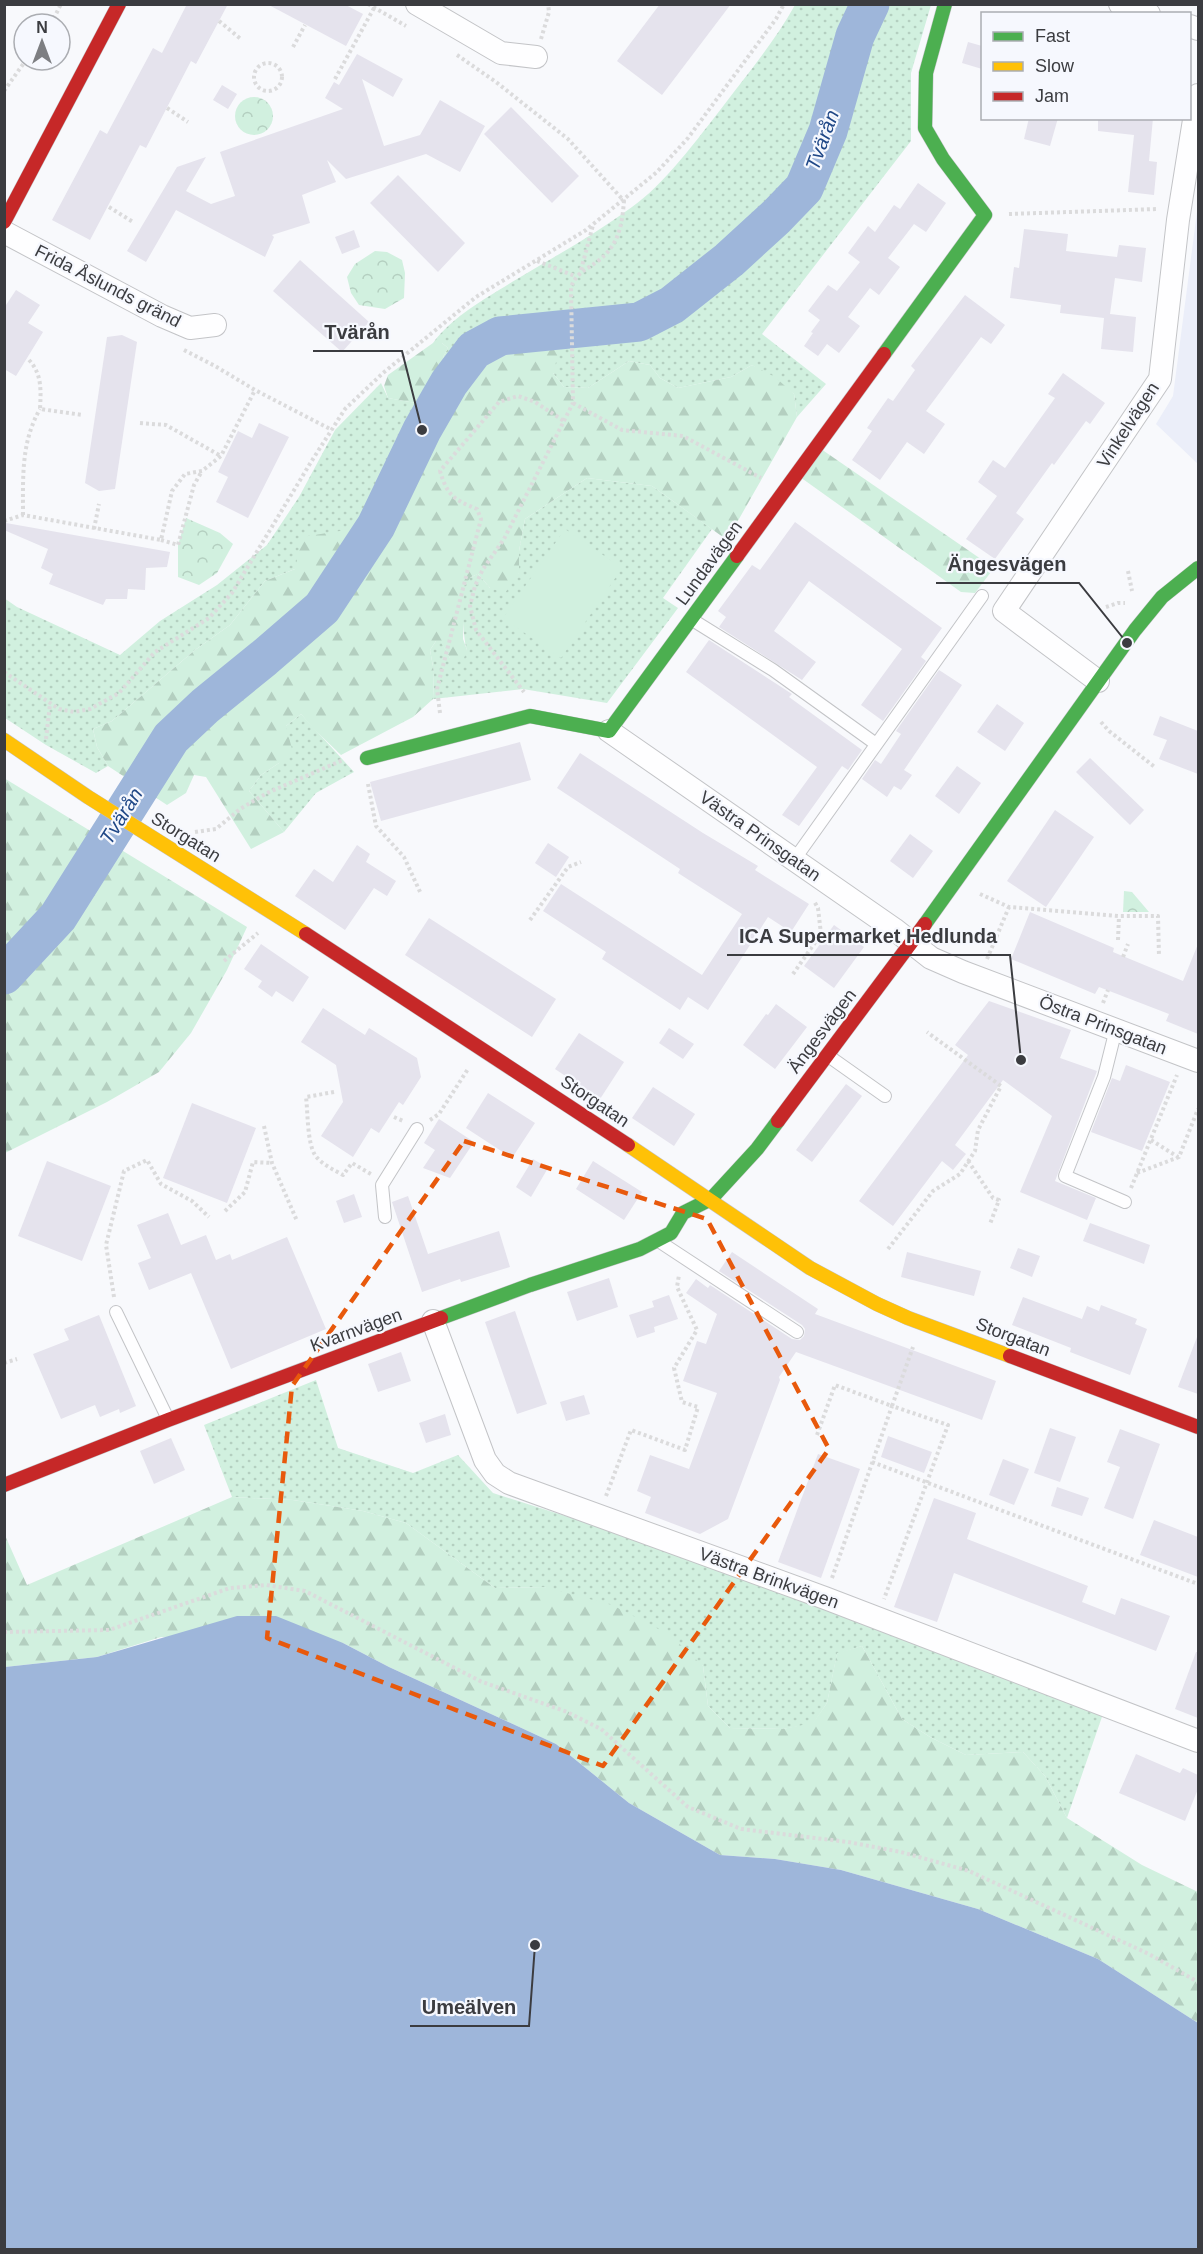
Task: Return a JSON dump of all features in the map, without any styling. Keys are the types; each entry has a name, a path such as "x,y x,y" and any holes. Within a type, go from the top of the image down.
{"street":[{"path":"4,222 119,4"},
{"path":"417,4 501,53 536,57"},
{"path":"945,4 926,73 925,128 943,159 984,215"},
{"path":"1120,4 1143,12"},
{"name":"Vinkelvägen","path":"1098,681 1004,611 1160,379 1180,208 1198,95"},
{"name":"Lundavägen","path":"609,731 984,215"},
{"name":"Frida Åslunds gränd","path":"4,232 162,316 190,328 215,325"},
{"name":"Ängesvägen","path":"711,1199 757,1149 910,944 1098,681 1162,597 1198,568"},
{"path":"365,758 530,716 609,731"},
{"name":"Västra Prinsgatan","path":"609,731 894,929 910,944"},
{"name":"Storgatan","path":"4,740 88,797 257,902 711,1199 810,1268 908,1318 1198,1427"},
{"name":"Östra Prinsgatan","path":"910,944 962,978 1116,1029 1198,1061"},
{"name":"Kvarnvägen","path":"4,1485 168,1420 433,1321 659,1241 671,1233 683,1213 711,1199"},
{"name":"Västra Brinkvägen","path":"433,1321 485,1460 495,1474 509,1483 825,1598 1198,1741"}],"lane":[{"path":"802,866 876,744 982,596"},
{"path":"690,619 773,670 876,744"},
{"path":"1116,1029 1104,1077 1065,1176 1125,1202"},
{"path":"826,1055 885,1096"},
{"path":"385,1217 382,1185 417,1129"},
{"path":"659,1241 796,1332"},
{"path":"116,1312 168,1420"}],"path":[{"path":"368,4 412,29"},
{"path":"536,57 549,12 548,4"},
{"path":"4,672 59,709 74,712 90,709 119,693 155,652 209,618 232,593 345,409 383,373 476,297 593,225 657,172 688,138 776,19 784,4"},
{"path":"335,79 374,8"},
{"path":"219,21 242,40"},
{"path":"293,47 305,25"},
{"path":"450,50 496,82 568,139 624,201 621,226 615,244 574,278 570,296 573,404 504,539 483,569 475,586 470,606 476,630 523,690 530,716"},
{"path":"271,63 279,68 282,77 275,90 266,91 255,83 254,75 261,64 271,63"},
{"path":"4,91 17,72"},
{"path":"167,108 188,122"},
{"path":"109,207 133,222"},
{"path":"984,215 1180,208"},
{"path":"580,271 593,225"},
{"path":"536,260 574,278"},
{"path":"24,515 23,465 26,442 32,423 40,409 41,387 36,367 29,360"},
{"path":"4,521 24,515 178,545 194,484 202,471 221,456 255,390"},
{"path":"444,738 436,689 481,519 477,509 457,501 444,485 440,471 499,402 518,396 535,402 564,422"},
{"path":"573,404 622,430 683,436 784,490"},
{"path":"40,409 83,415"},
{"path":"140,423 166,425 221,456"},
{"path":"161,540 172,492 185,474 202,471"},
{"path":"94,528 99,504"},
{"path":"1128,571 1132,593"},
{"path":"1106,607 1118,603 1135,603"},
{"path":"45,745 50,704"},
{"path":"1100,721 1156,768"},
{"path":"193,833 216,829 240,809 267,793 347,758 365,758 376,826 404,857 421,894"},
{"path":"530,920 568,867 581,862"},
{"path":"793,974 821,934 816,904 798,890 802,866"},
{"path":"980,894 1009,907 1119,916 1158,916 1159,956"},
{"path":"985,964 1009,907"},
{"path":"1118,940 1119,916"},
{"path":"224,961 264,928"},
{"path":"1123,957 1128,944"},
{"path":"888,1249 933,1191 960,1174 975,1152 978,1130 1001,1086 927,1032"},
{"path":"417,1129 439,1114 470,1066"},
{"path":"334,1092 306,1097 311,1144 315,1155 343,1175 352,1163 369,1172 382,1185"},
{"path":"1137,1173 1179,1157 1198,1109"},
{"path":"264,1126 272,1163 297,1221"},
{"path":"1151,1140 1179,1157"},
{"path":"116,1312 106,1245 124,1171 147,1160 161,1184 192,1201 209,1218"},
{"path":"968,1161 993,1198 999,1200 990,1224"},
{"path":"225,1211 245,1192 253,1162 272,1163"},
{"path":"598,1516 631,1430 685,1450 692,1429 698,1407 682,1402 674,1368 697,1330 677,1287 682,1256"},
{"path":"825,1598 916,1341"},
{"path":"4,1363 17,1359"},
{"path":"817,1435 835,1385 948,1425 877,1619"},
{"path":"872,1462 928,1481 1198,1584"},
{"path":"4,1632 109,1630 230,1588 266,1585 305,1591 471,1677 567,1712 601,1729 688,1807 741,1829 849,1842 902,1852 969,1870 1149,1954 1198,1982"}],"highlighted area":[{"path":"464,1141 707,1219 829,1449 603,1766 267,1638 292,1386"}],"shaded area":[{"path":"1198,204 1198,464 1156,424 1173,396"}],"green space":[{"path":"795,5 931,5 911,73 911,141 762,334 826,384 797,417 794,394 752,365 731,377 678,388 660,378 650,365 629,361 588,388 564,387 553,373 490,333 467,357 454,364 443,357 448,348 442,343 433,343 459,317 603,227 644,198 669,173 752,68"},
{"path":"254,97 268,102 273,116 268,130 254,135 240,130 235,116 240,102"},
{"path":"375,251 387,252 402,260 405,273 404,298 385,309 359,305 351,293 347,277 355,264"},
{"path":"540,326 556,334 561,344 553,373 564,387 588,388 629,361 650,365 660,378 678,388 731,377 752,365 775,377 794,394 797,417 727,540 652,486 587,478 525,519 519,551 519,573 505,593 490,588 478,574 471,577 464,586 463,639 467,650 464,658 458,662 450,658 441,642 436,641 430,650 434,672 433,699 413,717 341,755 301,714 286,726 292,749 279,763 261,775 249,791 284,832 251,849 206,777 194,775 186,793 167,805 108,766 97,747 93,729 112,721 195,650 230,625 265,581 295,569 302,537 352,529 384,537 395,528 410,486 407,434 420,404 388,398 384,386 388,375 433,343 442,343 448,348 443,357 454,364 467,357 490,333"},
{"path":"381,383 388,398 421,404 407,434 410,486 395,528 385,537 352,529 295,569 265,581 230,625 195,650 112,721 93,729 97,747 108,766 96,773 46,745 5,718 4,598 17,607 120,655 160,621 217,585 267,545 299,497 335,430"},
{"path":"821,449 994,568 975,593 961,592 800,477"},
{"path":"587,478 652,486 712,529 663,598 678,608 607,703 523,689 433,699 434,672 430,650 436,641 441,641 450,658 467,650 463,608 463,591 466,582 478,574 490,588 519,573 519,551 525,519"},
{"path":"186,518 220,533 233,544 217,573 199,585 178,577 178,545"},
{"path":"565,529 622,568 561,658 503,618"},
{"path":"301,714 354,772 316,793 284,832 249,791 261,775 279,763 286,726"},
{"path":"4,778 247,927 227,970 191,1033 159,1072 107,1102 5,1153"},
{"path":"1124,891 1132,892 1149,912 1123,912"},
{"path":"316,1380 338,1448 413,1473 458,1455 493,1493 603,1528 1104,1711 1067,1818 1045,1776 1023,1752 966,1755 930,1737 902,1719 862,1646 837,1654 827,1703 813,1724 782,1729 730,1728 708,1706 703,1666 544,1587 495,1588 406,1523 363,1511 293,1500 232,1497 204,1425"},
{"path":"232,1497 293,1500 363,1511 406,1523 495,1588 544,1587 612,1605 670,1635 703,1666 708,1706 730,1728 782,1729 813,1723 827,1703 837,1653 862,1646 902,1719 930,1737 966,1755 1023,1752 1045,1776 1067,1818 1142,1865 1198,1892 1198,2023 1098,1959 978,1909 841,1870 775,1859 720,1855 629,1803 556,1744 389,1667 343,1643 161,1637 97,1657 5,1667 4,1533 27,1585"}],"water":[{"path":"237,1616 276,1616 343,1643 389,1667 556,1744 629,1803 720,1855 775,1859 841,1870 978,1909 1098,1959 1198,2023 1198,2249 5,2249 5,1667 97,1657"}],"building":[{"path":"187,4 228,4 196,64 191,61 146,148 140,145 90,240 52,220 100,130 107,134 153,48 162,53"},
{"path":"267,4 344,4 363,14 346,46"},
{"path":"660,4 731,4 662,95 617,61"},
{"path":"968,42 981,46 981,69 962,63"},
{"path":"357,54 403,79 393,97 362,79 384,146 420,135 440,100 485,126 460,172 426,154 346,179 327,160 336,182 302,195 310,223 272,235 274,237 265,257 176,210 146,262 127,251 177,167 206,157 186,191 211,204 235,196 220,152 343,109 325,98 334,82 339,85"},
{"path":"222,85 237,94 228,109 213,100"},
{"path":"511,107 579,176 552,203 484,134"},
{"path":"1029,120 1057,120 1050,146 1024,139"},
{"path":"1098,120 1153,120 1149,161 1157,162 1154,195 1128,192 1134,135 1098,131"},
{"path":"398,175 465,243 438,272 370,203"},
{"path":"918,183 946,203 926,232 914,224 888,258 900,267 879,295 870,288 848,317 860,326 839,353 827,344 818,356 804,346 820,320 808,311 828,285 837,291 860,262 848,253 868,226 875,232 894,205 900,209"},
{"path":"1024,229 1068,234 1066,251 1117,257 1119,245 1146,248 1142,282 1115,278 1110,314 1136,317 1133,352 1101,349 1104,318 1060,313 1061,305 1010,298 1014,267 1019,268"},
{"path":"354,230 360,247 342,254 335,237"},
{"path":"300,260 369,322 342,352 273,291"},
{"path":"16,290 40,305 28,323 43,332 16,376 4,369 4,308"},
{"path":"965,295 1005,325 991,344 981,337 926,411 945,424 924,454 907,442 880,480 852,460 872,431 867,428 888,398 893,401 915,370 911,366"},
{"path":"122,335 137,342 115,489 99,491 85,483 107,337"},
{"path":"1063,373 1105,403 1090,424 1086,421 1054,465 1052,463 1016,513 1024,519 995,559 966,539 997,496 978,482 993,460 1005,468 1055,398 1048,394"},
{"path":"259,423 289,437 248,518 216,502 228,477 218,472 238,431 252,438"},
{"path":"795,522 942,628 921,657 926,661 883,721 861,705 902,649 809,581 774,631 816,662 802,680 719,627 726,617 718,611 752,565 760,570"},
{"path":"6,523 170,552 167,567 146,568 145,590 128,589 127,599 106,599 103,605 49,584 53,574 41,568 48,549 4,530"},
{"path":"709,640 792,694 789,697 862,750 848,770 842,766 799,826 782,815 817,767 686,672"},
{"path":"939,670 962,685 904,770 912,775 901,790 894,786 887,797 862,779 875,760 881,764 901,734 896,731"},
{"path":"997,704 1024,723 1005,751 977,732"},
{"path":"1160,716 1198,731 1198,774 1159,759 1167,740 1153,735"},
{"path":"520,742 531,780 381,821 370,782"},
{"path":"580,753 758,866 755,870 809,904 791,932 768,917 708,1010 688,997 680,1010 602,959 606,952 543,911 561,884 702,975 742,914 678,873 680,869 557,788"},
{"path":"1090,758 1144,810 1130,825 1076,772"},
{"path":"957,766 981,783 959,814 935,796"},
{"path":"1055,810 1094,837 1046,907 1007,881"},
{"path":"910,834 933,851 913,878 890,861"},
{"path":"548,843 569,857 556,877 535,863"},
{"path":"357,845 370,854 366,862 396,881 387,896 374,888 345,930 295,896 314,869 333,882"},
{"path":"1030,912 1114,948 1113,952 1183,981 1198,944 1198,1034 1166,1021 1169,1014 1099,987 1095,994 1011,959"},
{"path":"429,918 556,999 532,1037 405,955"},
{"path":"834,925 864,947 834,988 804,966"},
{"path":"261,944 309,977 293,1002 276,991 272,997 258,987 262,981 244,969"},
{"path":"989,1001 1071,1030 1060,1058 1097,1071 1055,1181 1096,1198 1087,1220 1020,1192 1052,1116 1003,1080 955,1145 966,1154 953,1170 942,1161 893,1226 859,1201 968,1055 955,1045"},
{"path":"776,1004 807,1027 775,1069 743,1045"},
{"path":"323,1008 365,1035 369,1028 417,1058 421,1077 403,1105 399,1102 379,1133 371,1128 353,1157 321,1136 343,1102 336,1065 301,1042"},
{"path":"669,1028 694,1044 683,1059 659,1043"},
{"path":"579,1033 624,1062 600,1099 555,1069"},
{"path":"1126,1065 1170,1082 1142,1151 1091,1132 1112,1078 1120,1081"},
{"path":"846,1084 862,1096 812,1162 796,1150"},
{"path":"653,1087 695,1114 674,1146 632,1118"},
{"path":"488,1093 535,1123 512,1158 466,1128"},
{"path":"192,1103 256,1128 227,1203 163,1178"},
{"path":"439,1119 474,1142 450,1178 423,1168 435,1150 424,1143"},
{"path":"533,1159 548,1168 531,1197 516,1187"},
{"path":"47,1161 111,1186 82,1261 18,1236"},
{"path":"593,1161 642,1192 624,1220 576,1189"},
{"path":"354,1194 362,1217 344,1223 336,1201"},
{"path":"408,1196 428,1254 499,1231 510,1267 461,1282 460,1279 422,1292 392,1202"},
{"path":"168,1213 181,1245 206,1235 216,1260 230,1254 232,1260 287,1237 326,1329 231,1369 191,1273 149,1290 138,1263 151,1258 137,1225"},
{"path":"1090,1223 1150,1245 1144,1264 1083,1241"},
{"path":"1018,1248 1040,1256 1032,1277 1010,1268"},
{"path":"732,1252 818,1309 815,1314 996,1381 982,1420 796,1352 779,1377 780,1380 728,1519 700,1534 645,1513 651,1497 637,1491 650,1455 689,1469 717,1393 683,1381 697,1341 706,1344 717,1314 686,1293 696,1279 708,1288 710,1285 792,1339 800,1340 804,1336 805,1329 802,1325 719,1271"},
{"path":"907,1252 981,1271 974,1296 901,1277"},
{"path":"609,1278 618,1307 577,1321 567,1292"},
{"path":"669,1295 678,1319 654,1327 655,1332 637,1338 629,1315 654,1307 652,1301"},
{"path":"1023,1297 1082,1319 1087,1306 1099,1311 1101,1305 1137,1319 1135,1324 1147,1329 1130,1375 1070,1352 1071,1348 1012,1325"},
{"path":"515,1311 547,1404 517,1414 485,1322"},
{"path":"99,1315 136,1406 120,1413 119,1409 100,1417 95,1405 61,1419 33,1354 69,1340 64,1329"},
{"path":"1198,1337 1198,1394 1178,1387"},
{"path":"401,1352 411,1381 378,1392 368,1364"},
{"path":"584,1395 590,1414 566,1421 560,1402"},
{"path":"445,1414 451,1435 426,1443 419,1423"},
{"path":"1050,1428 1076,1437 1060,1482 1034,1473"},
{"path":"1120,1429 1160,1444 1133,1519 1104,1508 1120,1467 1107,1462"},
{"path":"888,1436 932,1452 924,1473 881,1457"},
{"path":"171,1438 185,1470 154,1484 140,1451"},
{"path":"818,1454 860,1469 821,1578 778,1562"},
{"path":"1003,1459 1029,1469 1014,1505 989,1495"},
{"path":"1057,1487 1089,1498 1082,1516 1051,1506"},
{"path":"934,1498 976,1513 967,1539 1088,1586 1082,1602 1115,1615 1121,1598 1170,1616 1156,1651 954,1573 937,1622 894,1607"},
{"path":"1154,1520 1198,1537 1198,1577 1140,1555"},
{"path":"1196,1652 1198,1652 1198,1718 1175,1709"},
{"path":"1136,1754 1180,1773 1183,1768 1198,1775 1198,1789 1185,1821 1119,1793"}],"waterway":[{"name":"Tvärån","path":"4,975 58,917 171,738 205,706 322,608 376,526 422,430 449,383 474,350 500,336 639,322 672,305 729,260 804,188 828,131 855,36 870,4"}],"traffic: fast":[{"path":"884,354 985,215 943,159 925,128 926,73 945,4"},
{"path":"367,758 530,716 609,731 737,556"},
{"path":"925,924 1135,630 1162,597 1198,568"},
{"path":"441,1318 530,1285 640,1249 671,1233 683,1213 711,1199 757,1149 778,1121"}],"traffic: slow":[{"path":"4,740 88,797 306,934"},
{"path":"628,1145 810,1268 908,1318 1010,1356"}],"traffic: jam":[{"path":"4,222 119,4"},
{"path":"737,556 884,354"},
{"path":"778,1121 925,924"},
{"path":"306,934 628,1145"},
{"path":"4,1485 168,1420 441,1318"},
{"path":"1010,1356 1198,1427"}],"place":[{"name":"Tvärån","path":"422,430"},
{"name":"Ängesvägen","path":"1127,643"},
{"name":"ICA Supermarket Hedlunda","path":"1021,1060"},
{"name":"Umeälven","path":"535,1945"}]}
